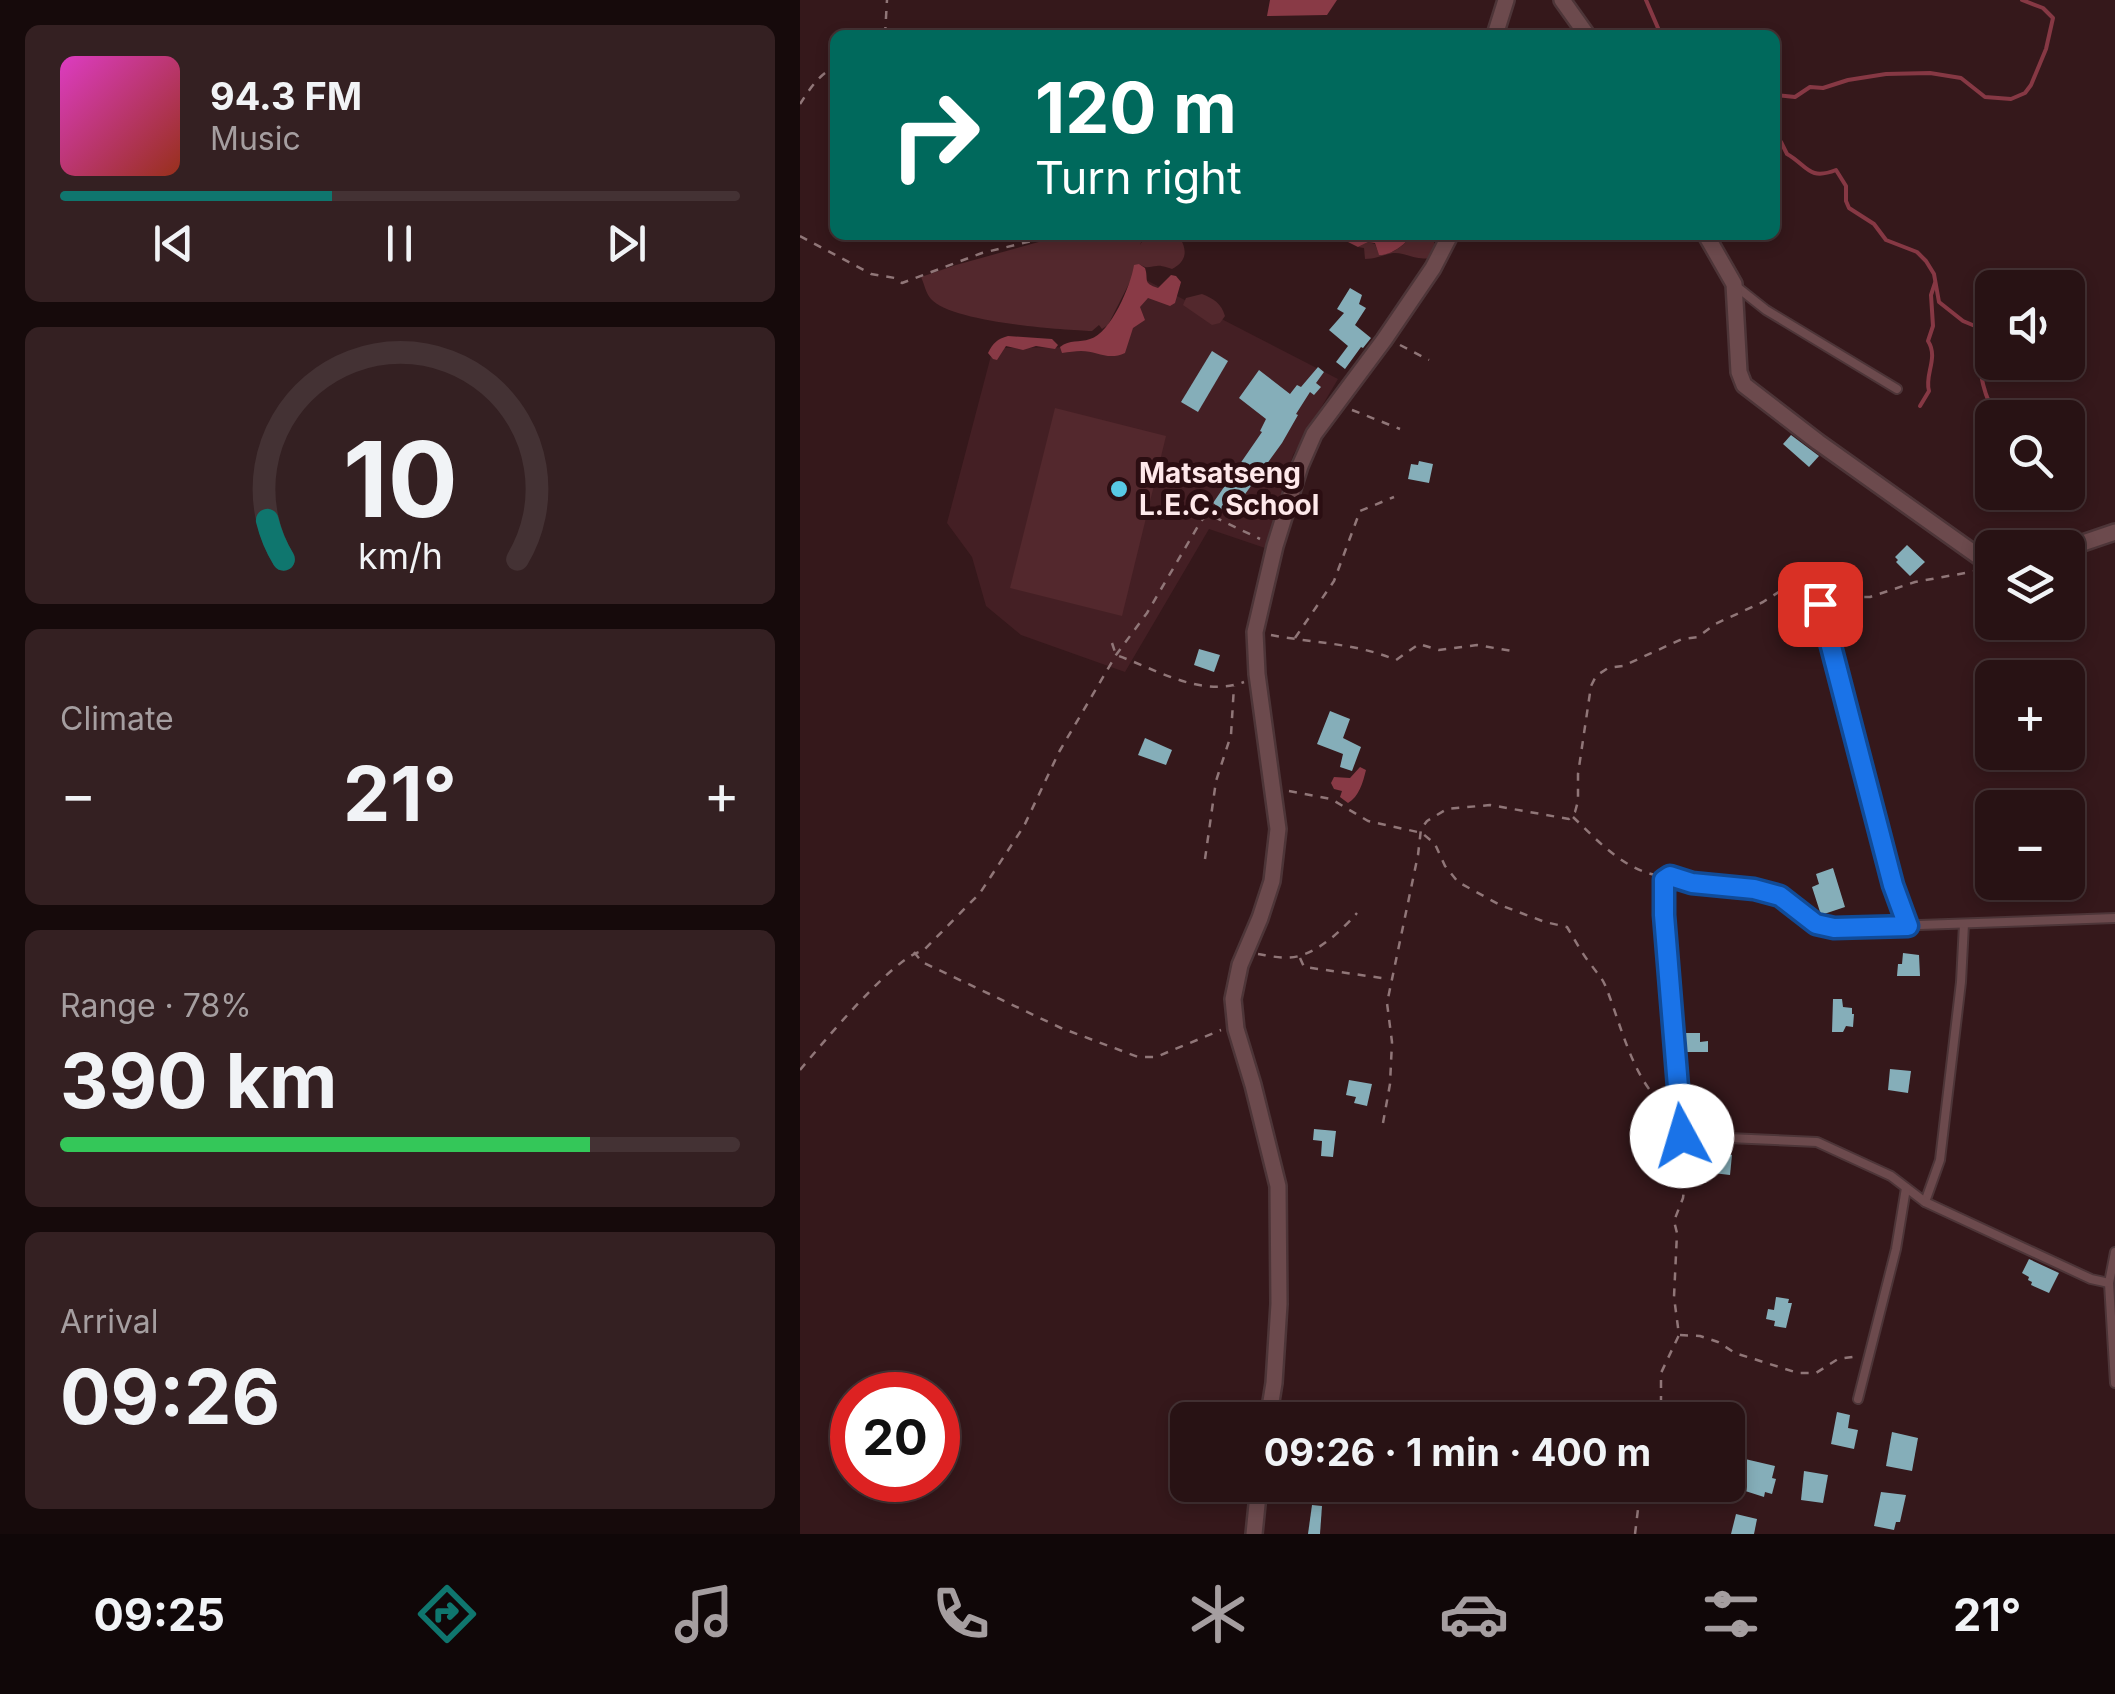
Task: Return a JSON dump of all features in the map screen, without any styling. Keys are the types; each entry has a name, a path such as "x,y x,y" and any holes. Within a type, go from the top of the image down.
{"street":[{"path":"1497,30 1506,0"},
{"path":"1562,0 1584,30"},
{"path":"1271,1402 1279,1304 1278,1186 1236,1024 1234,999 1245,953 1272,881 1278,830 1255,632 1275,546 1314,434 1387,336 1447,240"},
{"path":"1709,240 1734,284 1744,385 1975,554"},
{"path":"2085,542 2115,532"},
{"path":"1254,1534 1258,1502"}],"lane":[{"path":"1734,284 1766,310 1897,389"},
{"path":"1820,604 1893,885 1908,926"},
{"path":"2109,1283 2091,1279 1925,1202 1891,1176 1817,1142 1682,1136 1664,880 1670,876 1780,896 1816,924 1834,928 2115,918"},
{"path":"1925,1202 1940,1160 1964,924"},
{"path":"1858,1399 1896,1249 1906,1188"},
{"path":"2115,1252 2109,1283 2115,1383"}],"path":[{"path":"886,30 887,0"},
{"path":"800,104 830,69"},
{"path":"800,236 871,274 902,283 982,253 1036,240"},
{"path":"1387,336 1429,360"},
{"path":"1341,398 1352,410 1400,429"},
{"path":"1294,640 1334,581 1360,510 1394,497"},
{"path":"800,1070 890,970 914,952 924,951 980,894 1024,826 1059,752 1116,655 1147,614 1201,521 1208,514 1275,546"},
{"path":"1382,1123 1391,1070 1387,1004 1421,828 1427,821 1446,808 1490,805 1569,819 1578,802 1578,774 1591,686 1596,676 1682,639 1698,637 1790,585 1810,583 1856,597 1870,597 1938,576 1975,572"},
{"path":"1255,632 1353,645 1396,660 1418,644 1438,650 1477,645 1512,651"},
{"path":"1112,643 1116,655 1162,674 1212,688 1234,686 1257,674"},
{"path":"1205,859 1216,781 1230,734 1234,686"},
{"path":"1273,788 1331,800 1351,813 1386,826 1422,833 1435,844 1444,866 1458,882 1500,906 1567,927 1604,980 1634,1066 1658,1101 1679,1112"},
{"path":"1572,816 1616,856 1664,880"},
{"path":"1245,953 1299,956 1322,944 1357,914"},
{"path":"914,952 922,962 1060,1028 1138,1057 1156,1057 1236,1024"},
{"path":"1299,956 1304,967 1392,980"},
{"path":"1662,1402 1661,1372 1678,1335 1674,1221 1683,1198 1686,1174 1682,1136"},
{"path":"1678,1335 1700,1336 1735,1353 1798,1374 1816,1374 1852,1355 1869,1356"},
{"path":"1635,1534 1641,1502"}],"shaded area":[{"path":"1270,0 1337,0 1327,15 1267,16"},
{"path":"1046,240 1142,240 1140,245 1143,240 1181,240 1184,247 1184,256 1172,269 1139,264 1108,325 1102,329 1099,325 1092,331 982,319 942,307 931,299 921,277"},
{"path":"1344,240 1407,240 1388,254 1379,255 1375,243 1358,247"},
{"path":"1406,240 1433,240 1435,245 1429,258 1393,253 1365,259 1364,248 1358,247 1368,242 1375,244 1379,254"},
{"path":"1134,265 1145,268 1148,283 1158,288 1171,275 1176,276 1181,282 1175,303 1170,306 1148,298 1140,307 1145,320 1133,328 1125,353 1062,353 1060,347 1090,339 1105,328 1124,296"},
{"name":"Matsatseng L.E.C. School","path":"1146,280 1338,379 1293,455 1265,548 1209,529 1125,672 1021,635 986,606 972,557 947,523 993,348 1117,344"},
{"path":"1202,294 1221,308 1225,316 1220,323 1212,325 1183,305 1186,298"},
{"path":"1008,336 1052,339 1058,345 1055,349 1036,346 1023,350 1006,346 997,360 993,359 988,353 998,340"},
{"path":"1055,408 1166,436 1122,616 1010,588"},
{"path":"1360,767 1366,770 1362,784 1348,803 1340,797 1342,791 1334,789 1331,783 1334,777 1350,778"}],"building":[{"path":"1350,288 1362,295 1359,304 1366,308 1355,325 1371,338 1345,369 1336,362 1348,346 1329,330 1344,313 1337,309"},
{"path":"1212,351 1228,361 1198,412 1181,402"},
{"path":"1318,367 1324,372 1316,383 1321,387 1314,395 1310,392 1282,443 1230,515 1213,503 1262,432 1266,419 1239,398 1259,370 1290,394"},
{"path":"1791,435 1819,456 1809,467 1783,444"},
{"path":"1419,461 1433,464 1429,483 1408,479 1411,464 1418,465"},
{"path":"1907,545 1925,562 1910,576 1895,557"},
{"path":"1199,649 1220,655 1214,672 1194,665"},
{"path":"1330,711 1350,719 1343,738 1361,747 1352,771 1340,767 1343,754 1317,744"},
{"path":"1145,738 1172,750 1166,765 1138,755"},
{"path":"1833,868 1845,907 1821,915 1812,887 1819,884 1816,874"},
{"path":"1903,953 1919,955 1920,976 1897,976"},
{"path":"1833,999 1842,999 1843,1007 1852,1008 1854,1014 1853,1027 1846,1026 1843,1032 1832,1032"},
{"path":"1686,1033 1700,1033 1700,1042 1708,1041 1708,1052 1686,1052"},
{"path":"1890,1069 1911,1071 1908,1093 1888,1090"},
{"path":"1349,1080 1372,1084 1367,1106 1354,1103 1356,1097 1346,1095"},
{"path":"1314,1129 1336,1131 1333,1157 1321,1156 1322,1141 1313,1140"},
{"path":"1715,1153 1732,1155 1730,1175 1713,1173"},
{"path":"2029,1259 2059,1273 2049,1293 2031,1285 2029,1277 2022,1273"},
{"path":"1776,1297 1792,1303 1786,1328 1774,1326 1775,1321 1766,1319 1768,1309 1774,1310"},
{"path":"1837,1412 1850,1415 1848,1428 1858,1430 1854,1449 1831,1444"},
{"path":"1892,1432 1918,1438 1912,1471 1886,1466"},
{"path":"1745,1459 1775,1466 1772,1494 1765,1492 1764,1497 1745,1491"},
{"path":"1804,1471 1828,1475 1823,1503 1801,1500"},
{"path":"1881,1492 1906,1495 1900,1522 1896,1522 1894,1530 1874,1526"},
{"path":"1312,1505 1322,1506 1320,1534 1308,1534"},
{"path":"1736,1514 1757,1519 1754,1534 1731,1534"}],"waterway":[{"path":"1646,0 1659,30"},
{"path":"1780,96 1795,97 1810,87 1823,88 1886,74 1930,73 1961,78 1985,97 2011,99 2025,93 2031,85 2046,49 2053,18 2043,8 2022,0"},
{"path":"1780,142 1787,154 1813,173 1836,170 1846,186 1849,208 1874,224 1886,240 1917,252 1926,261 1934,274 1939,302 1975,326 1988,400"},
{"path":"1920,406 1929,391 1932,354 1928,341 1933,326 1931,295 1935,283"}],"place":[{"name":"Matsatseng L.E.C. School","path":"1119,489"}],"route":[{"path":"1682,1136 1672,1038 1664,880 1670,876 1780,896 1816,924 1834,928 1908,926 1893,885 1820,604"}]}
